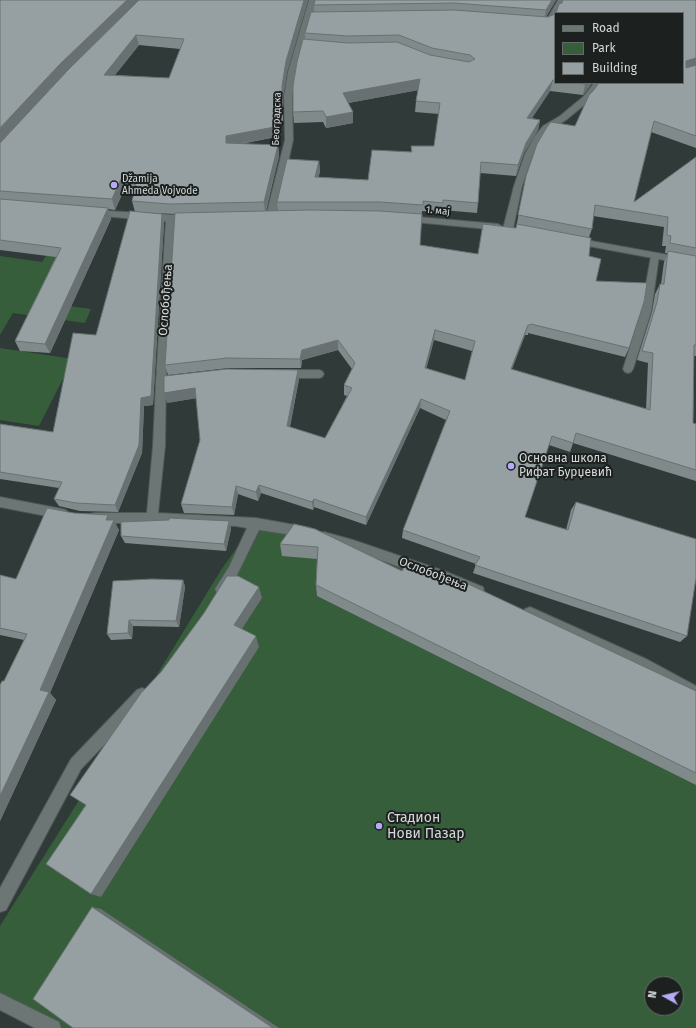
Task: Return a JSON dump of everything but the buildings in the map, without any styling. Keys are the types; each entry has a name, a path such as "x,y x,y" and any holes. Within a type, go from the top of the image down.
{"street":[{"name":"Београдска","path":"283,216 267,216 289,140 289,91 292,72 312,19 313,0"},
{"path":"555,12 562,0"},
{"path":"537,24 546,24 554,14"},
{"path":"508,228 518,186 529,154 539,136 546,128 563,118 586,99 597,84"},
{"path":"85,212 171,219 202,218"},
{"name":"Ослобођења","path":"152,518 165,380 171,219"},
{"name":"1. мај","path":"395,219 519,230"},
{"path":"569,240 696,263"},
{"name":"Ослобођења","path":"0,502 77,517 103,519 152,518 236,521 311,533 353,545 444,577 488,595"},
{"path":"214,601 233,571 256,523"},
{"path":"516,608 641,664 696,693"},
{"path":"0,904 76,764 150,687"},
{"path":"0,1002 53,1028"}],"lane":[{"path":"628,369 646,312 655,256"},
{"path":"272,374 319,374"}],"green space":[{"path":"48,253 64,255 38,302 91,309 85,323 13,313 0,335 0,256 42,262"},
{"path":"0,348 73,359 39,426 0,420"},
{"name":"Стадион Нови Пазар","path":"255,522 444,577 696,694 696,1028 53,1028 0,1001 0,926 125,727 221,570"}],"place":[{"name":"Džamija Ahmeda Vojvode","path":"114,185"},
{"name":"Основна школа Рифат Бурџевић","path":"511,466"},
{"name":"Стадион Нови Пазар","path":"379,826"}]}
